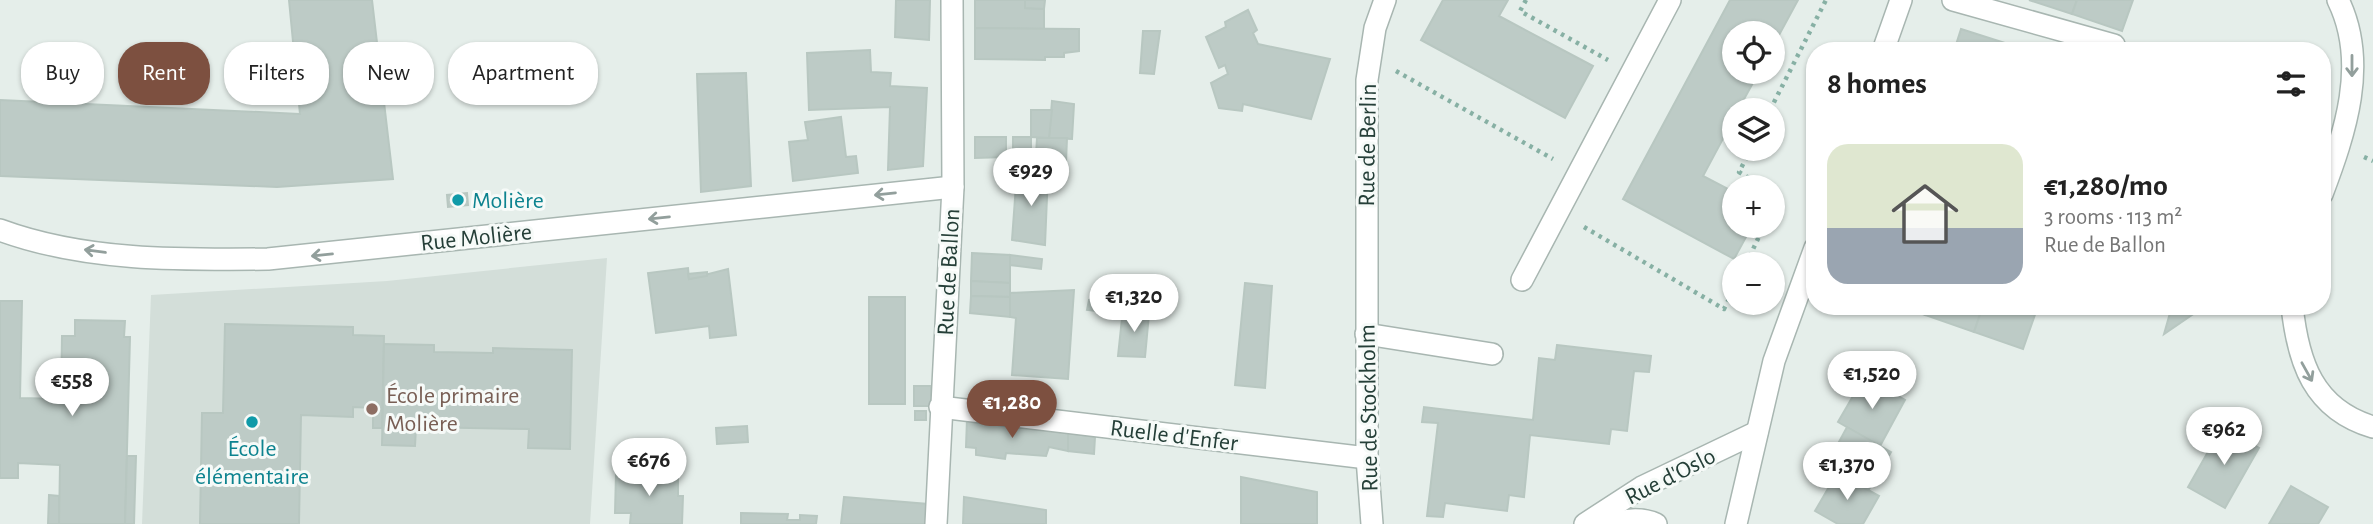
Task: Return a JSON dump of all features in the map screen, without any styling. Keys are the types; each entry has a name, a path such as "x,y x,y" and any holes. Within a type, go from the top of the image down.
{"street":[{"name":"Rue de Ballon","path":"936,524 953,187 952,0"},
{"name":"Rue de Berlin","path":"1366,292 1367,80 1375,28 1385,0"},
{"path":"1521,279 1670,0"},
{"path":"1886,42 1901,0"},
{"path":"1953,0 2103,42"},
{"path":"2331,165 2351,99 2354,60 2344,12 2338,0"},
{"name":"Rue Molière","path":"0,230 30,239 125,255 181,260 268,259 953,187"},
{"path":"1736,524 1774,361 1806,273"},
{"name":"Rue de Stockholm","path":"1366,292 1367,458 1372,524"},
{"path":"2293,315 2296,348 2305,372 2323,395 2344,412 2373,427"},
{"path":"1366,334 1492,354"},
{"name":"Ruelle d'Enfer","path":"940,407 1367,458"},
{"name":"Rue d'Oslo","path":"1585,524 1642,487 1757,432"},
{"name":"Rue d'Oslo","path":"1608,524 1629,519 1656,524"}],"path":[{"path":"1526,0 1520,11 1631,73"},
{"path":"1776,98 1826,0"},
{"path":"1370,57 1515,135 1576,173"},
{"path":"1744,175 1739,172 1745,161"},
{"path":"1559,212 1722,308"}],"shaded area":[{"name":"École primaire Molière","path":"607,258 590,524 142,524 151,295 387,281"}],"building":[{"path":"289,0 372,0 377,42 343,42 343,105 384,105 393,179 277,187 0,176 0,100 21,101 21,105 104,105 300,114 299,105 329,105 329,42 293,42"},
{"path":"896,0 930,0 929,40 895,37"},
{"path":"975,0 1025,0 1025,8 1044,9 1044,29 975,28"},
{"path":"1025,0 1045,0 1044,9 1025,8"},
{"path":"1443,0 1508,0 1499,16 1593,66 1565,118 1421,40"},
{"path":"1730,0 1798,0 1785,24 1785,21 1722,21 1722,84 1752,84 1745,98 1722,98 1722,140 1703,176 1722,186 1722,238 1745,238 1738,252 1722,253 1623,199"},
{"path":"2029,0 2077,0 2072,14"},
{"path":"2077,0 2133,0 2122,31 2072,14"},
{"path":"1248,10 1257,30 1253,33 1258,44 1330,59 1311,119 1243,104 1242,111 1219,108 1211,83 1228,74 1225,65 1219,68 1206,37 1226,27 1225,22"},
{"path":"975,28 1079,29 1079,51 1064,53 1064,57 1045,57 1045,60 975,59"},
{"path":"1961,29 2002,42 1957,42"},
{"path":"1143,31 1160,31 1154,74 1140,73"},
{"path":"870,50 871,72 891,73 890,86 927,88 923,166 888,170 890,107 809,110 807,53"},
{"path":"746,73 751,186 701,192 697,74"},
{"path":"1052,101 1074,104 1072,139 1049,138"},
{"path":"1031,110 1052,110 1049,138 1031,137"},
{"path":"841,117 846,157 856,156 858,173 793,181 789,142 808,140 805,122"},
{"path":"975,137 1006,137 1006,157 975,158"},
{"path":"1013,137 1031,137 1031,154 1013,153"},
{"path":"1037,138 1067,138 1066,163 1049,162 1048,173 1035,172"},
{"path":"1017,171 1048,173 1045,245 1012,240"},
{"name":"Molière","path":"467,193 468,205 448,207 447,195"},
{"path":"972,253 1010,255 1010,283 971,281"},
{"path":"1010,255 1042,259 1041,269 1010,265"},
{"path":"688,268 689,279 728,269 736,335 710,338 709,326 656,333 648,273"},
{"path":"707,272 707,276 689,279 688,274"},
{"path":"971,281 1010,283 1010,297 971,296"},
{"path":"1245,283 1272,286 1265,388 1235,385"},
{"path":"1074,290 1068,379 1012,375 1016,318 1010,317 1010,293"},
{"path":"971,296 1010,297 1010,317 970,313"},
{"path":"869,297 905,297 905,404 869,404"},
{"path":"1089,300 1098,301 1096,311 1087,310"},
{"path":"0,301 22,301 20,398 61,399 62,336 75,336 75,320 125,321 124,337 130,337 125,524 59,524 60,465 18,463 18,478 0,478"},
{"path":"1123,309 1149,314 1145,357 1118,356"},
{"path":"1925,315 1980,315 1974,332"},
{"path":"1980,315 2035,315 2023,349 1974,332"},
{"path":"2169,315 2192,315 2164,334"},
{"name":"École élémentaire","path":"225,324 353,327 353,335 384,336 382,428 373,428 373,408 353,407 353,417 301,415 299,524 200,524 202,413 223,413"},
{"path":"384,344 434,345 434,352 493,353 493,348 572,350 570,449 528,448 529,429 416,427 415,446 382,445"},
{"path":"1557,345 1651,356 1649,372 1634,371 1627,431 1611,429 1609,444 1530,435 1524,497 1509,495 1507,511 1445,503 1443,517 1427,516 1438,423 1422,422 1424,407 1533,420 1539,358 1555,360"},
{"path":"1864,377 1905,400 1880,446 1838,422"},
{"path":"914,386 931,386 931,406 914,406"},
{"path":"915,411 926,411 926,420 915,420"},
{"path":"967,419 1068,433 1068,451 1049,447 1046,456 1006,453 1005,459 976,455 976,448 966,447"},
{"path":"747,426 748,442 717,444 716,428"},
{"path":"1847,427 1891,452 1868,491 1826,466"},
{"path":"2222,427 2259,448 2225,508 2188,487"},
{"path":"1068,433 1095,437 1094,454 1068,451"},
{"path":"127,456 136,456 134,524 125,524"},
{"path":"616,473 678,475 678,496 683,496 682,524 630,524 631,513 615,513"},
{"path":"1837,473 1879,496 1863,524 1838,524 1815,511"},
{"path":"1241,477 1317,492 1317,524 1241,524"},
{"path":"2291,486 2328,507 2318,524 2269,524"},
{"path":"49,495 59,496 59,524 48,524"},
{"path":"844,497 928,504 926,524 841,524"},
{"path":"964,497 1046,510 1046,524 963,524"},
{"path":"741,513 788,514 787,520 800,520 800,515 817,516 816,524 741,524"}],"place":[{"name":"Molière","path":"458,200"},
{"name":"École primaire Molière","path":"372,409"},
{"name":"École élémentaire","path":"252,422"}]}
